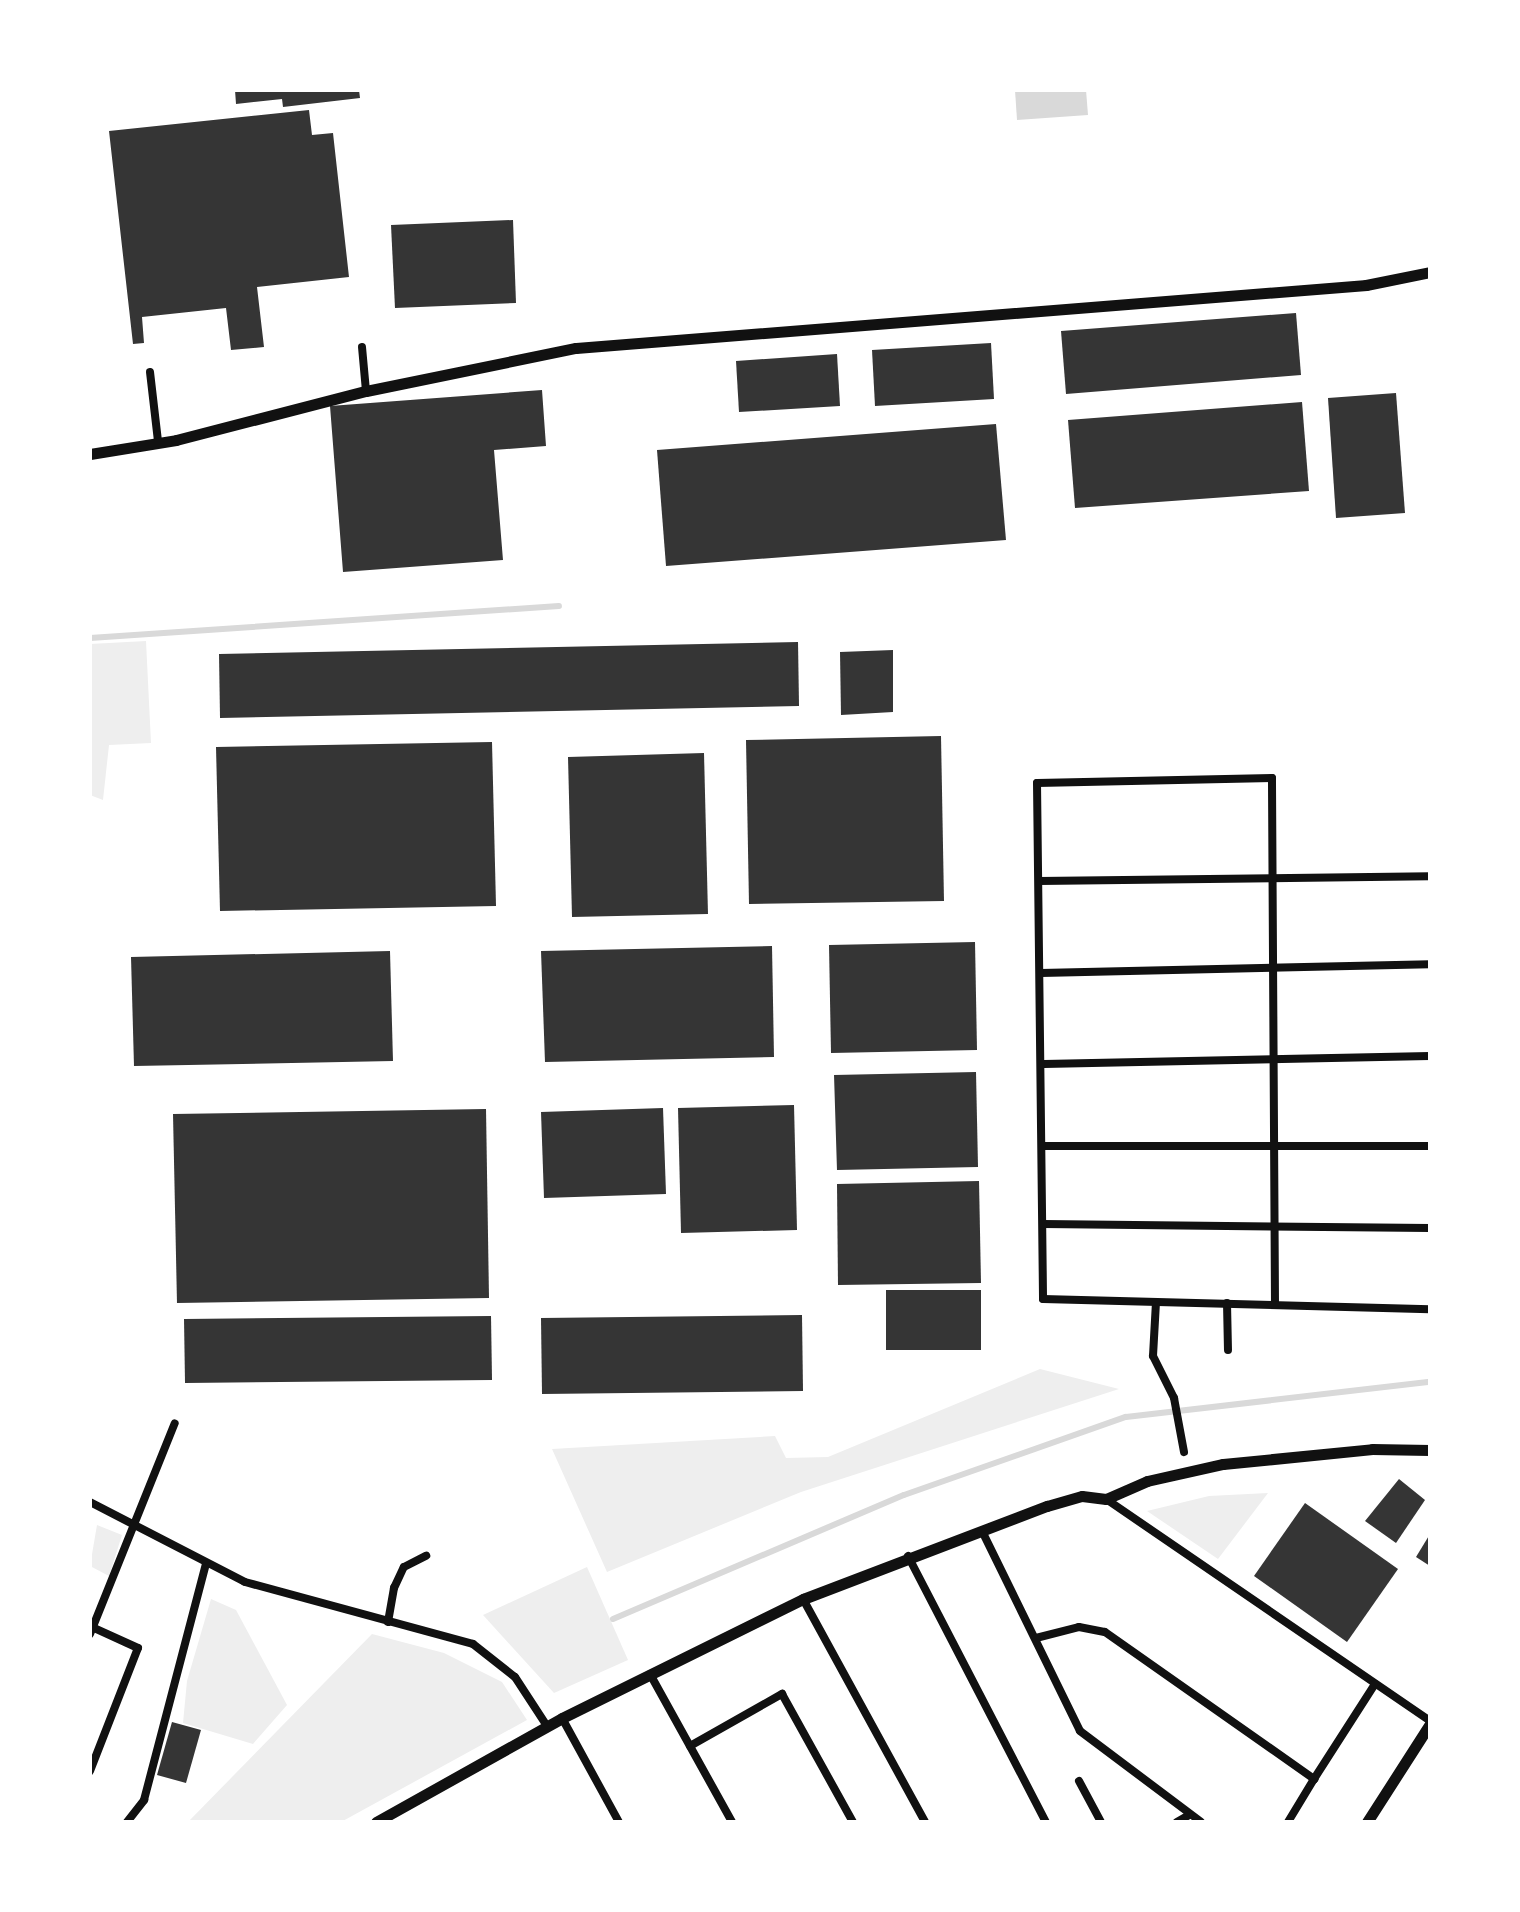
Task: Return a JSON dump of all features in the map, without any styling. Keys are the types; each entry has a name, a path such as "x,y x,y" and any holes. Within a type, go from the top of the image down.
{"street":[{"path":"90,454 158,441 366,391 576,348 1366,285 1430,272"},
{"path":"362,347 366,391"},
{"path":"150,372 158,441"},
{"path":"1275,1304 1272,778 1037,783 1044,1064 1043,1299 1430,1309"},
{"path":"1039,881 1430,876"},
{"path":"1041,973 1430,964"},
{"path":"1044,1064 1430,1056"},
{"path":"1043,1146 1430,1146"},
{"path":"1043,1224 1430,1228"},
{"path":"1156,1302 1153,1356 1174,1398 1184,1452"},
{"path":"1227,1303 1228,1350"},
{"path":"90,1771 138,1648 91,1630 175,1423"},
{"path":"1106,1499 1147,1481 1223,1464 1372,1449 1430,1450"},
{"path":"376,1822 562,1718 803,1599 908,1556 983,1533 1082,1496 1106,1499 1430,1723 1367,1822"},
{"path":"90,1502 245,1582 473,1644 515,1677 547,1726"},
{"path":"983,1533 1080,1731 1201,1822"},
{"path":"388,1622 394,1588 404,1567 426,1556"},
{"path":"908,1556 1046,1822"},
{"path":"127,1822 144,1800 206,1563"},
{"path":"803,1599 925,1822"},
{"path":"1036,1638 1079,1627 1105,1632 1314,1779"},
{"path":"650,1674 732,1822"},
{"path":"1288,1822 1375,1684"},
{"path":"690,1746 782,1694 853,1822"},
{"path":"562,1718 619,1822"},
{"path":"1079,1781 1101,1822"},
{"path":"1177,1822 1189,1815"}],"shaded area":[{"path":"1015,90 1086,90 1088,115 1017,120"},
{"path":"146,641 151,743 109,745 103,800 90,795 90,644"},
{"path":"1040,1369 1119,1389 801,1492 607,1572 552,1449 775,1436 786,1458 828,1457"},
{"path":"1268,1493 1218,1559 1147,1511 1209,1496"},
{"path":"97,1525 122,1535 109,1576 90,1566"},
{"path":"587,1567 628,1660 554,1693 483,1615"},
{"path":"211,1599 236,1610 287,1705 253,1744 183,1723 187,1681"},
{"path":"372,1634 444,1653 502,1682 527,1720 341,1822 188,1822"}],"building":[{"path":"235,90 359,90 360,98 283,107 282,99 236,104"},
{"path":"309,110 312,135 333,133 349,277 257,287 264,347 231,350 226,308 142,317 144,343 133,344 109,131"},
{"path":"513,220 516,303 395,308 391,225"},
{"path":"1296,313 1301,375 1066,394 1061,331"},
{"path":"991,343 994,399 875,406 872,350"},
{"path":"837,354 840,406 739,412 736,361"},
{"path":"542,390 546,446 494,450 503,560 343,572 330,406"},
{"path":"1396,393 1405,513 1336,518 1328,398"},
{"path":"1302,402 1309,491 1075,508 1068,420"},
{"path":"996,424 1006,540 666,566 657,450"},
{"path":"798,642 799,706 220,718 219,654"},
{"path":"893,650 893,712 841,715 840,652"},
{"path":"941,736 944,901 749,904 746,740"},
{"path":"492,742 496,906 220,911 216,747"},
{"path":"704,753 708,914 572,917 568,757"},
{"path":"975,942 977,1050 831,1053 829,945"},
{"path":"772,946 774,1057 545,1062 541,951"},
{"path":"390,951 393,1061 134,1066 131,957"},
{"path":"976,1072 978,1167 837,1170 834,1075"},
{"path":"794,1105 797,1230 681,1233 678,1108"},
{"path":"663,1108 666,1194 544,1198 541,1112"},
{"path":"486,1109 489,1298 177,1303 173,1114"},
{"path":"979,1181 981,1283 838,1285 837,1184"},
{"path":"886,1290 981,1290 981,1350 886,1350"},
{"path":"802,1315 803,1391 542,1394 541,1318"},
{"path":"491,1316 492,1380 185,1383 184,1319"},
{"path":"1399,1479 1425,1500 1396,1543 1365,1521"},
{"path":"1305,1503 1398,1569 1347,1642 1254,1576"},
{"path":"1430,1534 1430,1566 1416,1557"},
{"path":"172,1722 201,1730 186,1783 157,1775"}],"waterway":[{"path":"90,638 559,606"},
{"path":"613,1619 904,1495 1126,1417 1430,1382"}]}
